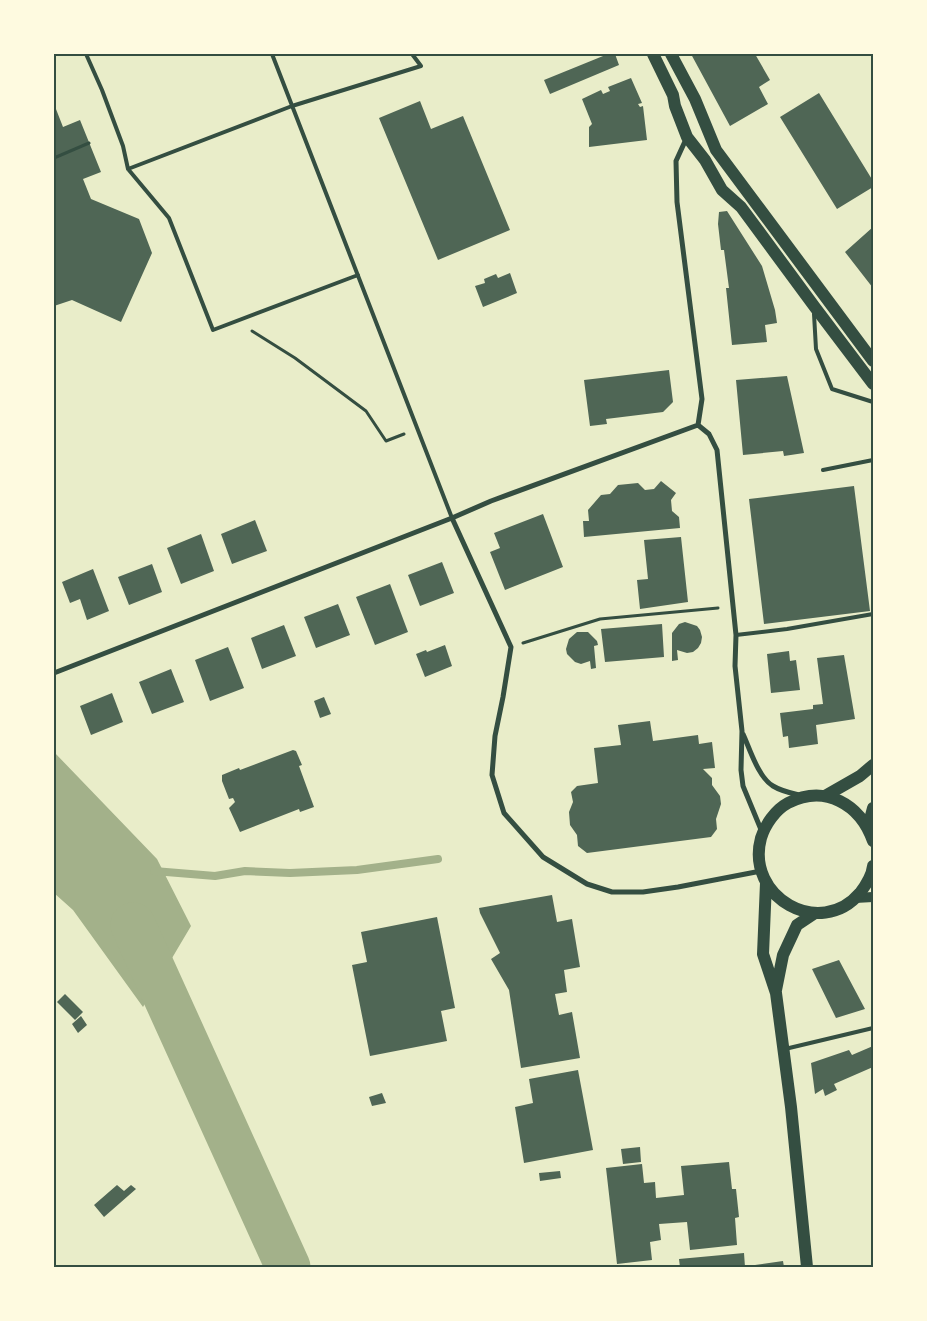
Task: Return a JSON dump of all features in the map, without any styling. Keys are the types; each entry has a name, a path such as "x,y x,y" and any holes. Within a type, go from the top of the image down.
{"main road":[{"path":"653,54 673,95 675,106 688,137 705,160 722,190 741,207 873,384"},
{"path":"671,54 695,99 716,150 873,361"},
{"path":"825,796 860,776 873,765"},
{"path":"806,1267 791,1107 776,993 763,954 763,877 758,858 759,845 772,816 787,804 805,797 825,796 842,802 857,812 868,827 873,841"},
{"path":"868,827 873,808"},
{"path":"763,877 775,895 786,904 800,910 815,913 836,909 855,898 865,886 873,866"},
{"path":"855,898 873,897"},
{"path":"776,993 783,955 797,925 815,913"}],"street":[{"path":"688,137 676,161 676,188 702,398 698,425"},
{"path":"54,673 452,518 491,501 698,425"},
{"path":"698,425 708,434 717,450 736,635 735,666 742,731 741,770 743,786 763,833"},
{"path":"452,518 511,647 495,736 492,775 504,813 543,857 587,884 612,892 643,892 763,877"},
{"path":"742,731 758,767 771,785 805,797"}],"lane":[{"path":"86,54 123,146 128,169 169,218 214,330 358,275"},
{"path":"272,54 452,518"},
{"path":"128,169 292,106 421,66 412,54"},
{"path":"814,306 816,349 832,389 873,402"},
{"path":"823,470 873,460"},
{"path":"736,635 787,629 873,614"},
{"path":"783,1049 873,1028"}],"path":[{"path":"54,158 89,144"},
{"path":"236,321 295,358 366,411 386,441 412,431 420,434"},
{"path":"511,647 600,619 733,606"}],"shaded area":[{"path":"54,752 157,859 191,926 143,1007 73,910 54,893"}],"building":[{"path":"608,54 615,54 619,65 550,94 544,80"},
{"path":"691,54 755,54 770,80 759,87 768,104 730,126"},
{"path":"631,78 642,103 638,104 640,107 643,106 647,140 589,147 589,127 592,124 582,99 601,90 603,94 610,91 608,87"},
{"path":"819,93 873,181 873,187 837,209 780,117"},
{"path":"420,101 431,129 463,116 510,230 438,260 379,118"},
{"path":"54,104 63,127 80,120 101,172 83,179 91,199 139,219 152,253 121,322 72,300 54,306"},
{"path":"727,211 762,266 777,323 765,325 767,342 732,345 726,288 729,288 724,250 721,250 718,224 719,212"},
{"path":"873,227 873,288 845,252"},
{"path":"510,273 517,293 483,307 475,286 485,283 484,279 496,274 498,278"},
{"path":"669,370 673,402 663,412 606,419 607,424 590,426 584,380"},
{"path":"787,376 804,453 784,456 783,451 743,455 736,380"},
{"path":"661,481 676,493 671,500 672,511 679,517 680,528 584,537 583,521 589,521 588,510 601,495 610,494 618,485 638,483 645,490 654,489"},
{"path":"854,486 870,611 764,624 749,499"},
{"path":"543,514 563,567 505,590 490,552 500,548 494,533"},
{"path":"255,520 267,551 232,564 221,534"},
{"path":"201,534 214,571 181,584 167,548"},
{"path":"681,537 688,602 640,609 637,580 648,579 644,540"},
{"path":"442,562 454,593 420,606 408,575"},
{"path":"152,564 162,592 129,605 118,577"},
{"path":"93,569 109,611 87,620 80,599 70,603 62,582"},
{"path":"390,584 408,632 375,645 356,597"},
{"path":"338,604 350,635 316,648 304,617"},
{"path":"685,622 697,626 702,637 701,643 693,652 687,653 677,650 678,660 672,661 672,633 679,624"},
{"path":"662,624 664,657 605,662 601,629"},
{"path":"284,625 296,656 262,669 251,638"},
{"path":"577,632 588,632 597,641 598,645 594,646 596,668 591,669 590,661 581,664 575,662 567,654 566,649 569,639"},
{"path":"445,645 452,666 425,677 416,654"},
{"path":"228,647 244,688 210,701 195,660"},
{"path":"789,651 790,661 796,660 800,690 771,693 767,654"},
{"path":"844,655 855,719 816,725 818,744 789,748 788,736 783,737 780,713 813,709 813,705 823,704 817,658"},
{"path":"171,669 184,702 152,714 139,682"},
{"path":"112,693 123,722 91,735 80,706"},
{"path":"324,697 331,714 320,718 314,701"},
{"path":"650,721 653,741 698,735 699,744 712,742 715,768 703,769 712,778 712,785 720,796 721,804 716,819 717,829 711,837 587,853 578,846 577,835 570,825 569,812 573,802 571,792 577,786 598,783 594,748 621,745 618,725"},
{"path":"293,750 296,751 302,765 299,766 314,807 300,812 299,809 240,832 229,808 235,802 233,798 229,799 222,781 222,775"},
{"path":"552,895 557,922 572,919 580,967 564,970 567,992 555,994 559,1015 572,1012 580,1058 521,1068 509,990 491,959 500,953 479,908"},
{"path":"437,917 455,1008 441,1011 447,1041 370,1056 352,965 367,962 361,932"},
{"path":"839,960 865,1009 836,1018 812,969"},
{"path":"65,994 83,1012 75,1020 57,1002"},
{"path":"81,1016 87,1025 78,1033 72,1024"},
{"path":"873,1046 873,1067 834,1084 837,1090 825,1096 823,1089 815,1094 811,1063 849,1050 852,1055"},
{"path":"578,1070 593,1150 524,1163 515,1107 533,1103 529,1079"},
{"path":"382,1093 386,1103 372,1106 369,1097"},
{"path":"640,1147 641,1162 623,1164 621,1149"},
{"path":"729,1162 732,1189 736,1189 739,1217 735,1218 737,1245 690,1250 687,1222 659,1224 661,1240 650,1242 652,1260 617,1264 606,1168 642,1164 644,1183 655,1182 656,1198 684,1195 681,1166"},
{"path":"560,1171 561,1178 540,1181 539,1173"},
{"path":"117,1185 124,1191 131,1185 136,1189 104,1217 94,1205"},
{"path":"744,1253 745,1267 680,1267 679,1259"},
{"path":"783,1261 784,1267 755,1267 755,1265"}],"waterway":[{"path":"154,871 215,876 245,871 290,873 357,870 438,859"},
{"path":"133,925 288,1267"}]}
